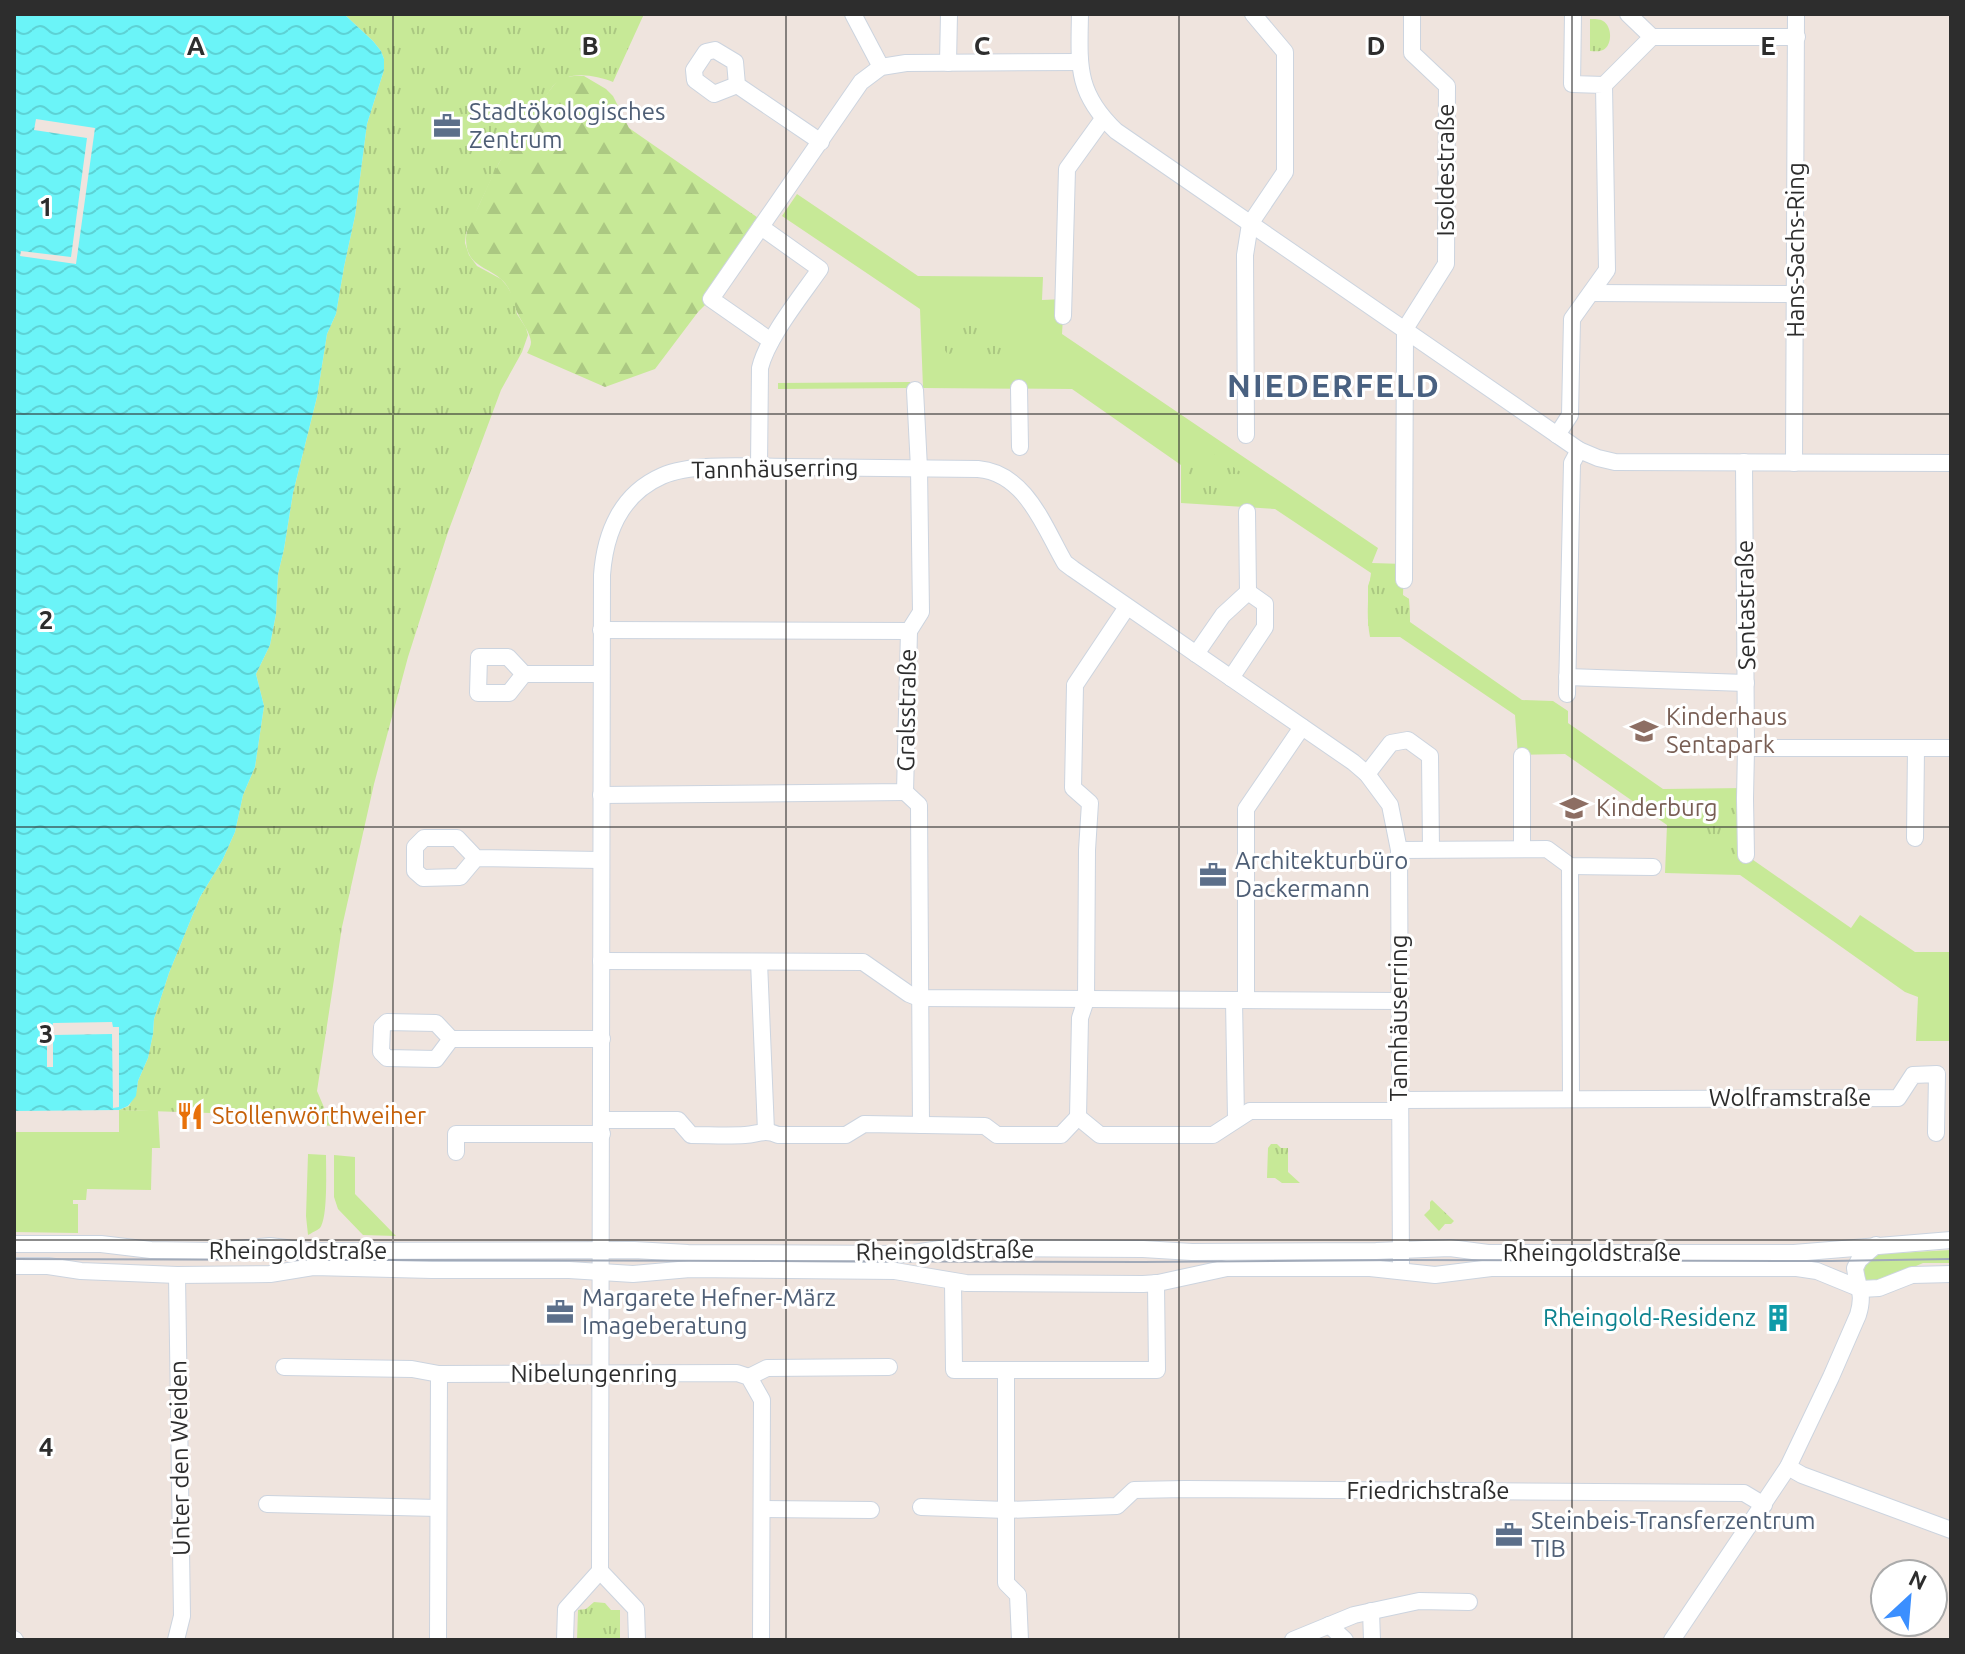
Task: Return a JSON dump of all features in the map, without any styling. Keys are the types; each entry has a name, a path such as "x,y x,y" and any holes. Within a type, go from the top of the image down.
{"street":[{"path":"853,14 881,67"},
{"path":"948,63 949,14"},
{"path":"1080,14 1079,62 1084,87 1103,119 1116,131 1579,450 1615,462 1951,463"},
{"path":"1246,435 1245,255 1250,224 1285,172 1285,52 1253,14"},
{"name":"Isoldestraße","path":"1405,329 1446,264 1447,86 1412,53 1412,14"},
{"path":"1573,14 1572,84 1604,85"},
{"path":"1628,14 1652,37 1797,37"},
{"name":"Hans-Sachs-Ring","path":"1794,463 1796,14"},
{"path":"1557,435 1570,415 1572,319 1607,270 1604,85 1652,37"},
{"path":"771,341 711,299 861,82 881,67 906,63 1079,62"},
{"path":"737,85 821,142"},
{"path":"1063,316 1067,169 1103,119"},
{"path":"759,467 762,357 820,269 761,227"},
{"path":"1591,293 1796,294"},
{"path":"1404,580 1405,329"},
{"path":"1019,388 1020,447"},
{"path":"909,631 921,612 915,390"},
{"path":"1567,694 1572,463 1579,450"},
{"name":"Sentastraße","path":"1744,462 1746,855"},
{"name":"Tannhäuserring","path":"600,1571 602,575 610,529 623,506 648,483 675,471 759,467 919,468 987,470 1008,479 1026,496 1065,563 1367,774 1390,805 1399,850 1401,1271"},
{"path":"1196,654 1223,615 1248,592 1247,512"},
{"path":"1231,678 1265,627 1265,604 1248,592"},
{"path":"456,1152 456,1134 678,1120 691,1135 749,1135 766,1131 778,1135 846,1135 864,1124 985,1126 997,1135 1061,1135 1078,1117 1080,1018 1086,1000 1090,803 1073,788 1075,685 1127,607"},
{"name":"Gralsstraße","path":"601,630 909,631 905,792 601,795"},
{"path":"524,674 601,674"},
{"path":"1567,677 1746,683"},
{"path":"1236,1119 1247,854 1246,809 1302,727"},
{"path":"1367,774 1391,743 1408,740 1430,756 1431,849"},
{"path":"1746,748 1951,748"},
{"path":"1915,838 1916,748"},
{"path":"1522,756 1522,849"},
{"path":"905,792 919,805 921,1125"},
{"path":"1399,850 1547,849 1570,866 1653,867"},
{"path":"476,858 600,860"},
{"path":"1570,866 1571,1099"},
{"path":"601,961 863,962 919,998 1400,1001"},
{"path":"759,962 766,1131"},
{"path":"451,1039 602,1039"},
{"name":"Wolframstraße","path":"1078,1117 1100,1135 1213,1135 1250,1111 1571,1099 1898,1098 1913,1075 1937,1074 1936,1133"},
{"name":"Rheingoldstraße","path":"14,1244 101,1244 198,1251 270,1246 309,1251 634,1250 688,1253 907,1254 965,1248 1192,1252 1450,1248 1488,1253 1763,1253 1951,1240"},
{"path":"1672,1640 1788,1467 1848,1340 1861,1305 1861,1289 1855,1268 1859,1260 1876,1245"},
{"name":"Rheingoldstraße","path":"14,1266 177,1275 270,1274 313,1267 569,1270 633,1274 690,1269 895,1271 953,1282 1156,1283 1227,1268 1370,1268 1435,1275 1491,1268 1797,1268 1817,1271 1861,1289"},
{"path":"1861,1289 1879,1288 1912,1275 1951,1274"},
{"name":"Unter den Weiden","path":"177,1275 182,1616 177,1640"},
{"path":"953,1282 954,1370 1006,1371 1157,1370 1156,1283"},
{"name":"Nibelungenring","path":"284,1367 412,1369 439,1374 737,1373 749,1377 767,1368 889,1367"},
{"path":"1006,1371 1006,1583 1018,1595 1020,1640"},
{"path":"438,1640 439,1374"},
{"path":"749,1377 762,1400 761,1640"},
{"path":"1788,1467 1802,1475 1951,1530"},
{"name":"Friedrichstraße","path":"921,1507 1006,1510 1117,1506 1134,1490 1185,1489 1744,1493 1764,1505"},
{"path":"267,1504 438,1508"},
{"path":"762,1509 871,1510"},
{"path":"565,1640 566,1609 600,1571 636,1609 637,1640"},
{"path":"1293,1640 1371,1611 1419,1601 1469,1602"},
{"path":"1371,1611 1372,1640"},
{"path":"1329,1625 1345,1640"}],"green space":[{"path":"344,14 644,14 613,82 598,77 574,76 553,86 499,163 466,233 469,255 477,266 501,279 507,286 528,335 501,390 448,532 408,657 374,784 342,927 317,1091 332,1126 210,1113 119,1110 129,1106 137,1089 169,973 200,897 235,832 243,795 255,767 264,706 256,674 270,645 276,614 278,574 293,493 317,397 327,334 336,314 355,216 367,124 384,70 381,51"},
{"path":"1590,19 1602,20 1610,31 1610,40 1601,51 1590,51"},
{"path":"584,76 606,89 613,96 629,128 764,222 711,299 655,369 605,387 527,353 530,338 509,289 497,276 474,261 466,239 471,221 512,141 560,78"},
{"path":"797,194 918,276 1043,277 1042,300 1064,299 1062,334 1378,548 1372,563 1404,564 1403,595 1409,599 1410,622 1522,700 1553,701 1568,711 1568,723 1663,789 1745,788 1746,855 1851,928 1860,915 1915,952 1951,952 1951,1041 1916,1041 1918,997 1905,992 1740,875 1665,873 1667,825 1565,754 1518,755 1515,715 1400,637 1370,637 1368,605 1371,573 1275,509 1181,503 1181,465 1072,389 923,388 920,309 782,216"},
{"path":"959,323 992,324 1010,359 978,358 972,352 961,353 957,350 948,355 941,344 940,328 951,329"},
{"path":"910,382 910,388 778,389 778,383"},
{"path":"1214,454 1242,473 1243,490 1233,501 1196,499 1189,488 1189,467 1199,467"},
{"path":"1371,577 1409,599 1410,622 1368,626 1368,586"},
{"path":"1741,802 1746,855 1726,855 1654,807 1657,803"},
{"path":"119,1110 158,1111 160,1148 152,1148 151,1190 87,1189 86,1200 73,1200 73,1204 78,1204 78,1233 14,1232 14,1132 119,1132"},
{"path":"1271,1144 1288,1148 1288,1172 1300,1183 1282,1183 1275,1178 1267,1178 1268,1148"},
{"path":"308,1154 326,1155 326,1182 323,1223 308,1235 306,1216"},
{"path":"334,1155 355,1157 355,1194 396,1236 363,1235 338,1209 334,1197"},
{"path":"1432,1200 1454,1221 1445,1224 1439,1231 1424,1215 1430,1209"},
{"path":"1951,1250 1951,1263 1923,1263 1879,1282 1866,1281 1863,1277 1865,1263 1880,1254"},
{"path":"594,1602 605,1603 611,1610 620,1610 620,1640 577,1640 578,1610 586,1609"}],"water":[{"path":"14,14 344,14 373,41 384,59 384,70 367,124 355,216 336,314 327,334 317,397 293,493 278,574 276,614 270,645 256,674 264,706 255,767 243,795 235,832 200,897 169,973 154,1019 148,1058 138,1081 136,1096 128,1106 119,1110 14,1111"}],"pier":[{"path":"36,119 95,128 76,264 20,256 21,251 71,257 87,138 34,130"},
{"path":"112,1022 113,1027 119,1027 119,1107 113,1108 112,1034 53,1035 53,1067 47,1067 47,1027 52,1027 53,1023"}],"tram line":[{"path":"14,1259 1143,1262 1951,1259"}],"place":[{"name":"Stadtökologisches Zentrum","path":"447,126"},
{"name":"Kinderhaus Sentapark","path":"1644,731"},
{"name":"Kinderburg","path":"1574,808"},
{"name":"Architekturbüro Dackermann","path":"1213,875"},
{"name":"Stollenwörthweiher","path":"190,1116"},
{"name":"Margarete Hefner-März Imageberatung","path":"560,1312"},
{"name":"Rheingold-Residenz","path":"1778,1318"},
{"name":"Steinbeis-Transferzentrum TIB","path":"1509,1535"}],"district":[{"name":"NIEDERFELD","path":"1334,386"}]}
